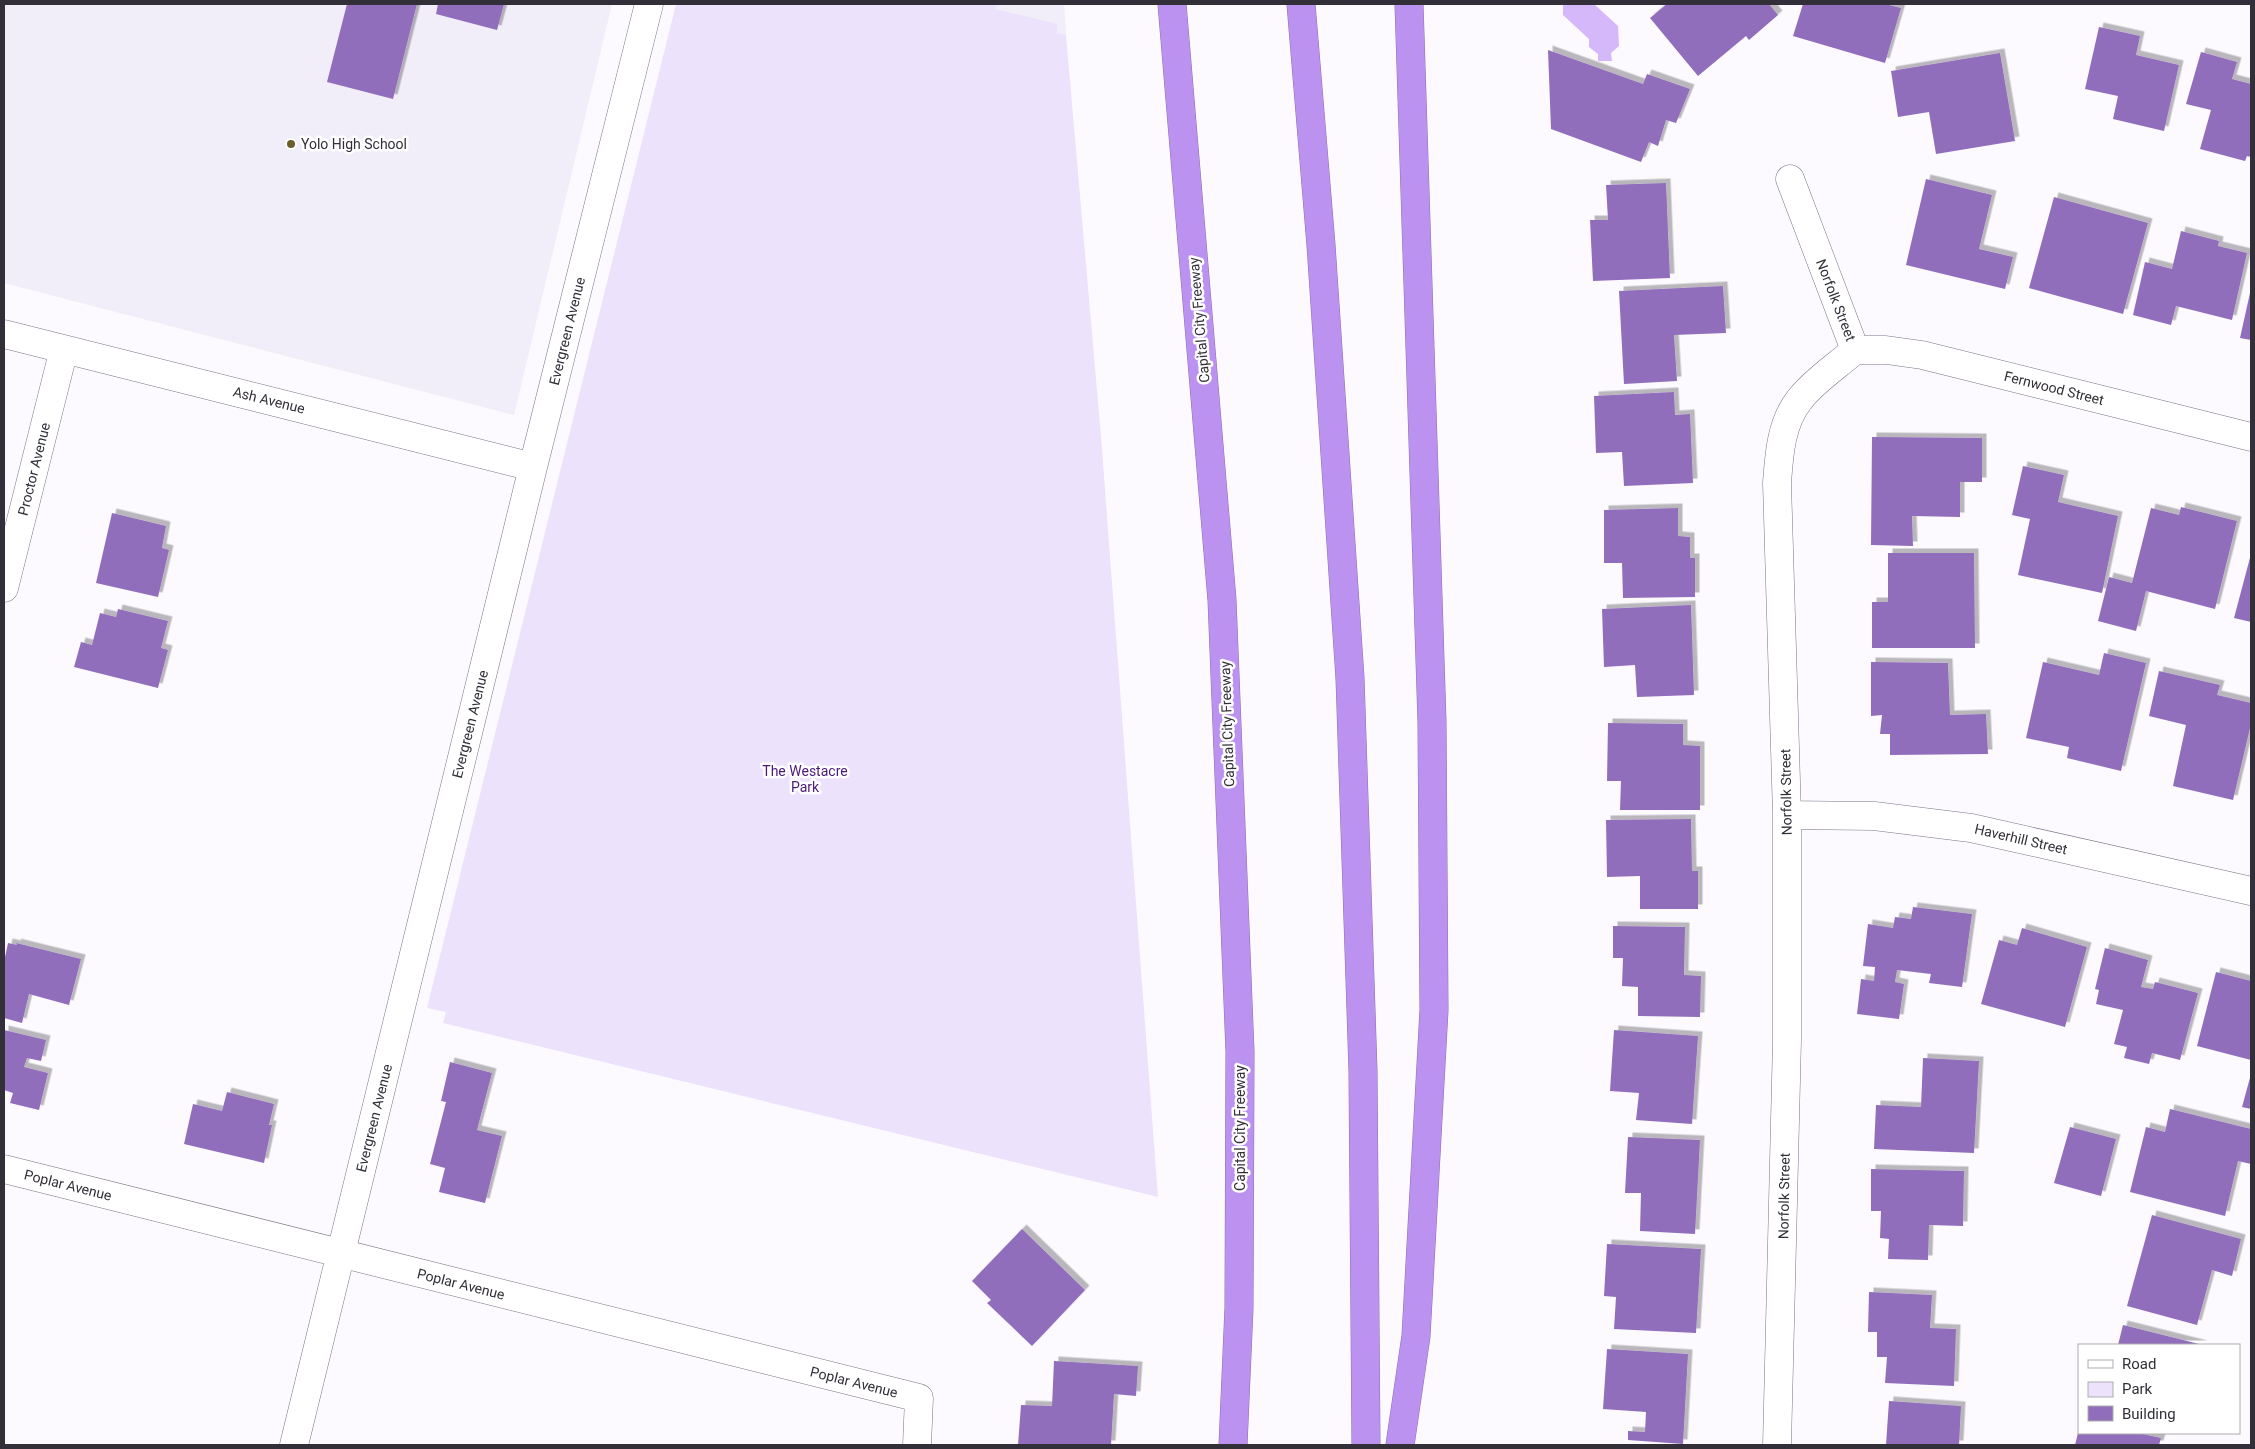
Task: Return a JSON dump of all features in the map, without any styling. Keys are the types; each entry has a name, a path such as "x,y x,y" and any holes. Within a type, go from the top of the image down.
{"highway":[{"name":"Capital City Freeway","path":"1172,4 1222,600 1240,1052 1239,1308 1233,1445"},
{"path":"1301,4 1321,245 1350,678 1364,1071 1366,1445"},
{"path":"1400,1445 1416,1336 1434,1010 1432,722 1409,4"}],"street":[{"name":"Evergreen Avenue","path":"294,1445 533,467 649,4"},
{"name":"Norfolk Street","path":"1777,1445 1787,1050 1787,815 1776,483 1780,448 1788,420 1799,400 1855,350 1790,179"},
{"name":"Ash Avenue","path":"4,334 533,467"},
{"name":"Proctor Avenue","path":"4,588 64,349"},
{"name":"Fernwood Street","path":"1855,350 1886,350 1922,355 2251,437"},
{"name":"Haverhill Street","path":"1787,815 1874,816 1970,828 2251,891"},
{"name":"Poplar Avenue","path":"4,1169 918,1398 917,1445"}],"shaded area":[{"name":"Yolo High School","path":"4,4 612,4 514,415 4,283"},
{"path":"940,4 1064,4 1066,35"},
{"path":"1563,4 1594,4 1618,26 1619,46 1611,53 1612,61 1598,61 1598,54 1589,47 1589,39 1563,15"}],"green space":[{"name":"The Westacre Park","path":"676,4 996,4 995,9 1057,24 1057,33 1066,35 1101,436 1158,1197 443,1023 446,1012 427,1008"}],"building":[{"path":"347,4 417,4 393,99 327,82"},
{"path":"438,4 504,4 497,30 436,14"},
{"path":"1667,4 1769,4 1778,15 1749,40 1746,36 1698,76 1650,18"},
{"path":"1803,4 1885,4 1901,8 1885,63 1793,36"},
{"path":"2099,27 2140,36 2136,55 2179,65 2164,131 2113,119 2118,96 2085,89"},
{"path":"1548,50 1643,84 1647,74 1690,89 1676,123 1666,120 1658,146 1649,142 1641,162 1551,129"},
{"path":"2201,52 2237,62 2232,79 2251,84 2251,157 2247,156 2245,161 2200,149 2211,110 2186,104"},
{"path":"2000,53 2015,141 1936,154 1929,112 1898,117 1891,71"},
{"path":"1926,179 1992,195 1979,249 2013,257 2005,289 1906,265"},
{"path":"1666,183 1670,278 1593,281 1590,220 1608,220 1606,185"},
{"path":"2054,197 2148,223 2123,314 2029,288"},
{"path":"2181,231 2219,241 2218,246 2247,253 2232,320 2176,306 2171,325 2133,315 2145,262 2172,269"},
{"path":"1723,286 1726,333 1674,335 1677,381 1624,384 1619,291"},
{"path":"2251,293 2251,340 2240,338"},
{"path":"1674,392 1675,415 1690,414 1693,483 1624,486 1622,452 1596,453 1594,396"},
{"path":"1872,437 1982,438 1982,482 1960,482 1960,517 1912,516 1913,546 1871,545"},
{"path":"2023,466 2064,475 2058,502 2118,516 2102,593 2018,575 2030,519 2012,515"},
{"path":"2181,507 2237,521 2215,609 2146,591 2136,631 2098,621 2109,577 2132,583 2151,508 2179,515"},
{"path":"1678,508 1678,536 1690,537 1690,558 1695,558 1695,597 1623,598 1622,563 1604,563 1604,510"},
{"path":"112,513 166,526 162,548 169,550 158,597 96,583"},
{"path":"1888,553 1974,553 1975,648 1872,648 1872,602 1888,602"},
{"path":"2251,554 2251,622 2234,618"},
{"path":"1691,605 1694,695 1637,697 1635,665 1604,667 1602,609"},
{"path":"118,609 168,621 161,648 168,650 158,688 74,667 81,642 92,645 100,613 116,617"},
{"path":"2104,653 2146,663 2121,771 2067,758 2069,747 2026,738 2043,662 2099,675"},
{"path":"1871,662 1948,663 1950,715 1986,714 1988,754 1890,755 1890,734 1880,734 1882,715 1871,716"},
{"path":"2159,671 2220,685 2217,695 2251,703 2251,724 2233,800 2173,786 2186,725 2149,716"},
{"path":"1608,723 1683,724 1683,745 1700,746 1700,810 1620,810 1621,781 1607,781"},
{"path":"1691,819 1692,871 1698,871 1698,909 1640,909 1640,876 1607,877 1606,820"},
{"path":"1913,907 1972,914 1962,987 1929,983 1931,974 1897,970 1895,982 1904,984 1899,1019 1857,1014 1861,979 1874,981 1875,967 1863,966 1868,924 1893,928 1895,917 1911,919"},
{"path":"1613,926 1685,927 1684,975 1701,976 1700,1017 1638,1016 1638,987 1622,986 1623,958 1613,958"},
{"path":"2022,928 2087,947 2065,1027 1981,1004 1999,940 2017,945"},
{"path":"8,943 17,945 16,943 81,959 69,1005 29,994 22,1023 4,1018 4,962"},
{"path":"2105,948 2148,960 2141,987 2153,989 2155,982 2198,993 2180,1060 2152,1053 2149,1064 2124,1058 2127,1047 2114,1044 2123,1010 2096,1004 2099,990 2095,989"},
{"path":"2216,972 2251,981 2251,1060 2197,1046"},
{"path":"4,1030 46,1040 41,1061 27,1058 24,1067 48,1073 39,1110 10,1103 13,1093 4,1090"},
{"path":"1614,1030 1698,1036 1692,1124 1636,1120 1639,1093 1610,1091"},
{"path":"1923,1058 1979,1061 1974,1153 1874,1149 1876,1105 1921,1107"},
{"path":"450,1062 492,1073 477,1130 502,1136 485,1203 439,1192 445,1168 430,1164 446,1102 441,1101"},
{"path":"2251,1074 2251,1109 2242,1107"},
{"path":"227,1092 274,1104 269,1125 272,1125 264,1163 184,1144 193,1104 222,1111"},
{"path":"2170,1109 2251,1129 2251,1164 2238,1161 2225,1216 2130,1192 2146,1127 2165,1132"},
{"path":"2070,1127 2116,1139 2101,1196 2054,1183"},
{"path":"1628,1137 1700,1140 1695,1234 1640,1231 1641,1193 1625,1193"},
{"path":"1871,1169 1964,1171 1963,1226 1929,1225 1928,1260 1888,1259 1889,1239 1880,1238 1881,1211 1871,1211"},
{"path":"2152,1215 2241,1239 2232,1276 2212,1270 2197,1325 2127,1306"},
{"path":"1022,1229 1085,1290 1032,1346 987,1303 991,1300 972,1281"},
{"path":"1607,1244 1701,1249 1696,1333 1614,1329 1616,1297 1604,1296"},
{"path":"1869,1292 1932,1295 1930,1328 1956,1329 1954,1386 1885,1383 1887,1357 1877,1357 1877,1332 1868,1332"},
{"path":"2123,1325 2199,1344 2118,1344"},
{"path":"1607,1349 1688,1354 1683,1444 1628,1440 1628,1431 1645,1432 1646,1412 1603,1409"},
{"path":"1054,1361 1138,1366 1136,1396 1114,1394 1111,1445 1018,1445 1021,1405 1052,1406"},
{"path":"1889,1401 1961,1406 1959,1445 1886,1445"},
{"path":"2078,1433 2143,1434 2161,1438 2159,1445 2075,1445"}],"place":[{"name":"Yolo High School","path":"291,144"}]}
